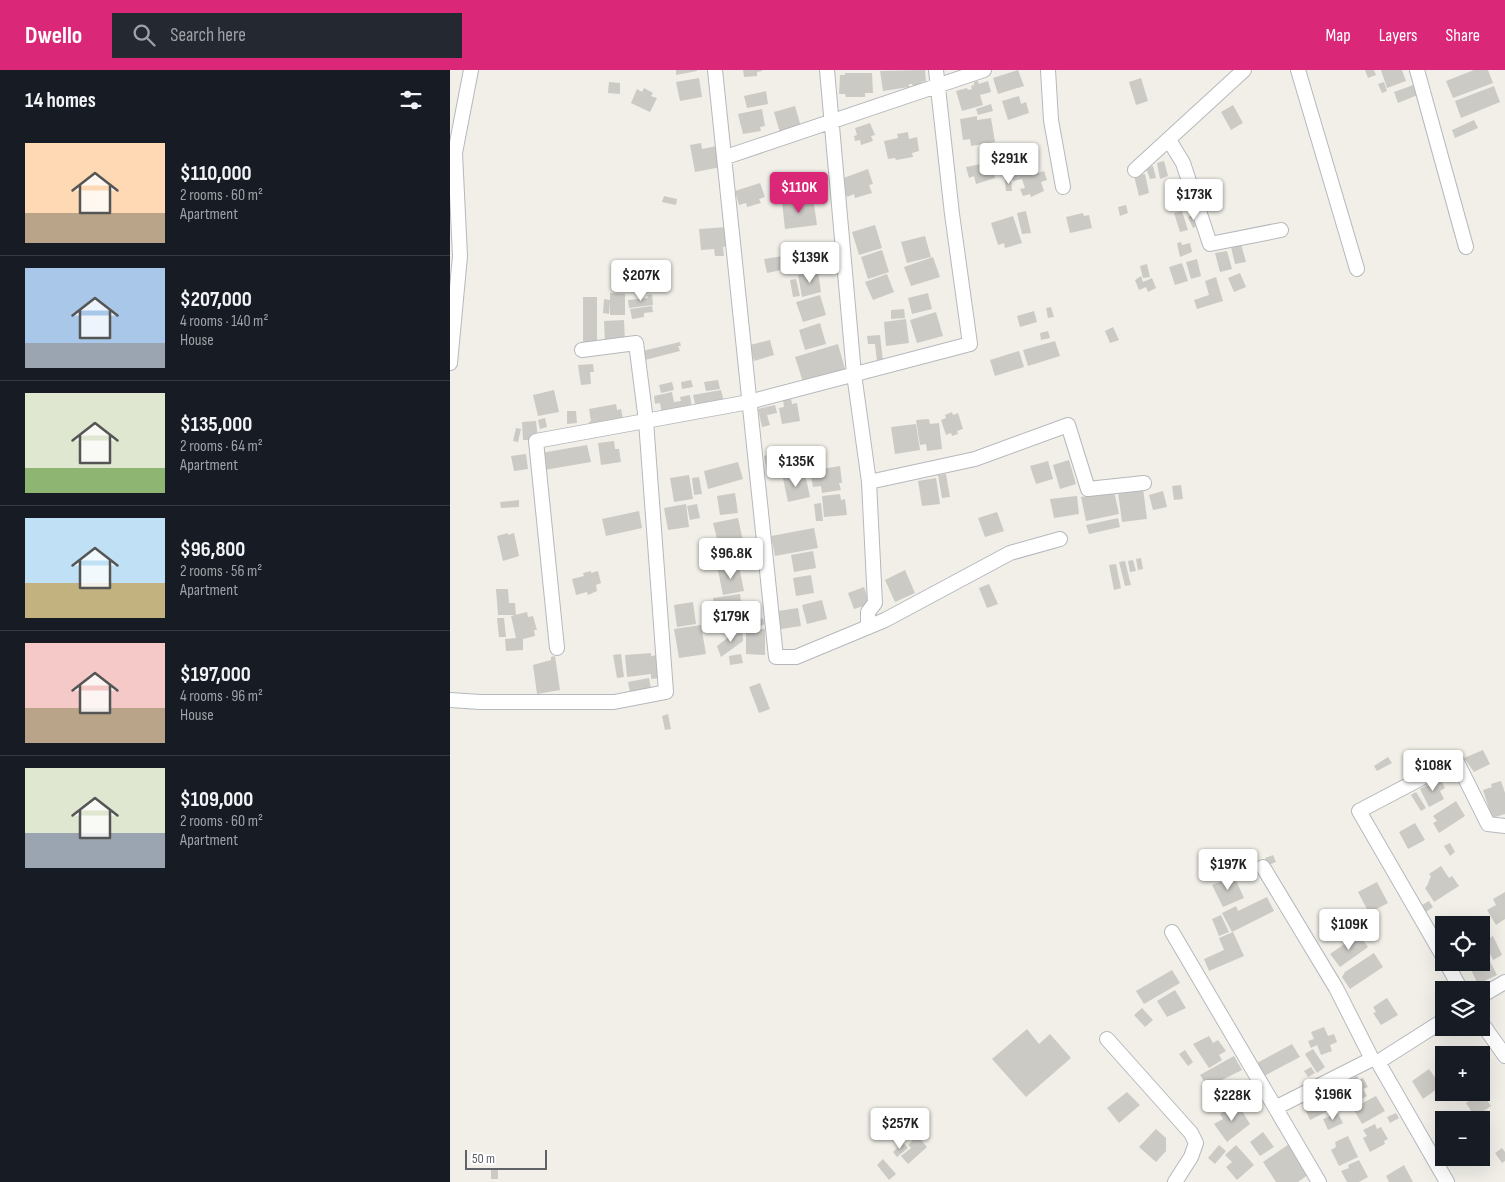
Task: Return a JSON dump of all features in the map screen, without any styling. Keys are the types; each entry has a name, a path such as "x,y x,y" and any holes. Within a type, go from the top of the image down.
{"street":[{"path":"450,363 460,256 455,153 471,70"},
{"path":"716,70 776,657 796,657 886,620 1010,553 1060,539"},
{"path":"827,70 854,374 869,482 875,603 868,612 868,627"},
{"path":"557,648 536,441 749,402 970,344 952,214 936,70"},
{"path":"726,157 984,70"},
{"path":"1048,70 1051,120 1063,187"},
{"path":"1135,170 1244,70"},
{"path":"1298,70 1357,269"},
{"path":"1417,70 1466,247"},
{"path":"1169,140 1183,163 1210,244 1281,230"},
{"path":"450,700 590,703 614,702 666,692 646,421 636,343 582,350"},
{"path":"869,482 975,459 1068,424 1088,489 1144,483"},
{"path":"1435,942 1359,811 1456,760 1488,824 1505,826"},
{"path":"1263,867 1336,988 1375,1060 1447,1182"},
{"path":"1172,932 1277,1107 1319,1182"},
{"path":"1490,991 1505,982"},
{"path":"1277,1107 1375,1060 1435,1025"},
{"path":"1490,1035 1505,1056"},
{"path":"1107,1039 1190,1133 1196,1143 1191,1157 1175,1182"}],"building":[{"path":"676,70 697,70 697,71 676,75"},
{"path":"743,70 762,71 757,72 757,76 744,77"},
{"path":"925,70 926,81 921,82 922,84 913,86 909,84 909,87 883,91 880,71"},
{"path":"1018,70 1024,86 998,94 993,78"},
{"path":"1365,70 1374,70 1376,75 1368,78"},
{"path":"1381,70 1402,70 1406,81 1387,88"},
{"path":"1474,70 1488,70 1493,83 1453,98 1446,81"},
{"path":"845,73 872,73 873,93 865,93 865,97 846,97 845,94 839,94 840,75 845,75"},
{"path":"699,78 702,97 680,101 676,82"},
{"path":"1141,78 1148,101 1136,105 1129,82"},
{"path":"978,81 979,84 988,81 991,92 980,95 983,105 962,111 956,91 967,88 968,90 972,89 971,86 974,85 974,82"},
{"path":"609,82 620,83 620,94 608,93"},
{"path":"1384,82 1387,91 1382,93 1378,84"},
{"path":"1416,84 1420,94 1398,103 1394,92"},
{"path":"1494,86 1500,102 1461,118 1455,101"},
{"path":"644,88 653,93 651,96 657,98 650,112 631,103 637,89 642,92"},
{"path":"766,91 768,104 747,108 744,96"},
{"path":"1019,96 1021,104 1026,102 1029,113 1008,120 1002,101"},
{"path":"991,104 993,111 978,115 976,109"},
{"path":"1233,105 1243,123 1231,130 1221,112"},
{"path":"795,106 801,127 780,133 774,112"},
{"path":"762,109 765,126 760,127 761,131 743,134 738,114"},
{"path":"977,116 977,120 991,118 995,142 971,146 970,139 963,140 960,119"},
{"path":"1474,120 1478,128 1455,138 1452,130"},
{"path":"870,123 875,135 871,136 873,141 861,145 860,140 855,141 854,136 857,135 855,128"},
{"path":"908,132 909,139 917,137 919,151 912,153 913,157 896,160 895,158 888,159 884,141 898,138 897,134"},
{"path":"701,143 702,149 717,146 721,167 695,172 690,145"},
{"path":"1164,161 1168,176 1160,179 1157,163"},
{"path":"991,162 995,178 976,184 974,176 969,178 966,167"},
{"path":"1153,166 1156,178 1150,179 1146,168"},
{"path":"1036,167 1038,173 1044,171 1047,180 1041,182 1044,191 1031,197 1030,194 1023,196 1020,189 1025,188 1022,179 1013,181 1011,174"},
{"path":"868,169 873,184 869,185 872,193 855,198 854,194 847,197 841,179"},
{"path":"1145,174 1149,193 1139,196 1134,176"},
{"path":"1011,179 1012,191 1006,191 1005,180"},
{"path":"760,183 765,197 759,199 761,203 747,207 746,203 739,205 735,191"},
{"path":"1182,187 1185,194 1182,195 1185,202 1171,208 1165,194"},
{"path":"664,196 677,199 676,205 662,202"},
{"path":"813,198 817,225 785,229 782,202"},
{"path":"1126,205 1128,213 1120,216 1118,207"},
{"path":"1026,211 1031,233 1022,234 1017,213"},
{"path":"1182,211 1188,230 1180,232 1174,213"},
{"path":"1083,213 1084,216 1089,215 1092,228 1070,233 1066,217"},
{"path":"1194,214 1199,225 1193,228 1188,217"},
{"path":"1013,216 1022,243 1005,248 1004,243 998,245 991,223"},
{"path":"875,225 882,248 859,255 852,232"},
{"path":"727,227 729,246 723,247 724,256 715,256 714,249 701,250 699,229"},
{"path":"925,236 931,257 907,263 901,242"},
{"path":"1181,242 1182,245 1190,243 1192,252 1180,257 1177,243"},
{"path":"821,244 825,268 803,271 799,247"},
{"path":"1241,244 1246,262 1235,264 1231,247"},
{"path":"882,250 889,272 868,279 861,257"},
{"path":"795,251 797,268 789,269 787,252"},
{"path":"1227,251 1232,269 1220,272 1215,253"},
{"path":"783,256 786,269 767,273 764,259"},
{"path":"933,257 940,277 911,286 904,267"},
{"path":"1197,259 1201,276 1191,279 1186,262"},
{"path":"1182,263 1188,281 1175,285 1169,267"},
{"path":"1147,264 1150,277 1143,278 1140,266"},
{"path":"818,271 821,292 802,297 798,275"},
{"path":"1240,273 1246,287 1234,292 1228,278"},
{"path":"887,274 894,292 873,300 865,282"},
{"path":"1141,276 1143,282 1152,278 1156,288 1148,292 1146,287 1139,290 1135,280"},
{"path":"1216,277 1223,301 1197,309 1194,300 1209,295 1205,281"},
{"path":"796,279 800,296 793,297 790,280"},
{"path":"610,293 625,294 625,315 610,315 610,302 609,314 603,313 604,299 610,300"},
{"path":"928,293 932,309 912,314 908,298"},
{"path":"652,294 653,305 629,308 628,300 648,298 647,295"},
{"path":"820,295 826,315 803,322 796,302"},
{"path":"583,297 597,297 597,342 583,342"},
{"path":"652,306 653,312 644,313 644,317 632,319 630,309"},
{"path":"1051,307 1054,317 1048,318 1046,308"},
{"path":"904,309 905,318 891,319 891,310"},
{"path":"1034,311 1037,322 1020,327 1017,316"},
{"path":"936,312 943,336 917,343 910,320"},
{"path":"906,319 909,343 886,346 884,322"},
{"path":"624,320 625,342 605,343 604,321"},
{"path":"820,323 826,344 805,350 799,330"},
{"path":"1113,327 1119,340 1110,343 1105,331"},
{"path":"1048,331 1050,338 1041,340 1040,333"},
{"path":"880,335 883,361 877,361 875,344 868,344 867,336"},
{"path":"770,340 774,355 754,361 750,345"},
{"path":"1055,341 1060,356 1028,366 1023,350"},
{"path":"680,342 681,346 678,346 680,351 641,361 638,352"},
{"path":"838,344 845,369 803,382 795,357"},
{"path":"1019,351 1024,367 995,376 990,360"},
{"path":"593,364 594,372 590,372 591,384 581,385 578,365"},
{"path":"691,380 693,387 682,389 681,382"},
{"path":"718,380 720,389 706,391 704,382"},
{"path":"672,382 674,390 661,393 659,385"},
{"path":"554,390 559,412 538,416 533,395"},
{"path":"721,390 724,402 696,408 693,395"},
{"path":"672,392 674,402 681,401 680,397 690,395 692,409 662,415 660,403 655,404 654,396"},
{"path":"791,399 792,404 797,403 800,421 782,424 779,408 784,407 783,400"},
{"path":"616,404 617,410 621,409 624,424 590,430 589,409"},
{"path":"775,405 777,413 767,415 770,425 762,427 758,409"},
{"path":"567,411 576,411 577,423 567,424"},
{"path":"952,412 953,415 958,413 963,429 957,431 958,434 952,436 951,433 946,435 941,420 946,418 945,415"},
{"path":"545,418 547,427 540,429 538,420"},
{"path":"929,419 930,424 939,423 942,449 927,451 926,444 920,445 916,420"},
{"path":"536,421 538,440 523,440 522,422"},
{"path":"916,424 920,450 895,454 891,427"},
{"path":"516,428 521,429 518,442 513,441"},
{"path":"614,441 615,449 619,449 621,462 601,465 598,443"},
{"path":"587,445 591,462 544,470 541,453"},
{"path":"804,448 808,467 768,476 764,456"},
{"path":"526,454 528,469 514,471 511,456"},
{"path":"1069,460 1076,484 1060,489 1053,465"},
{"path":"1048,461 1053,479 1036,484 1030,466"},
{"path":"738,462 743,479 708,489 704,471"},
{"path":"840,466 842,483 839,483 841,490 822,493 821,486 813,487 810,471"},
{"path":"805,474 810,497 788,502 783,478"},
{"path":"946,474 950,497 942,498 938,475"},
{"path":"689,475 693,499 674,502 670,478"},
{"path":"699,477 702,494 694,495 692,478"},
{"path":"936,478 940,504 922,506 918,481"},
{"path":"1181,485 1183,499 1174,500 1172,486"},
{"path":"1143,488 1147,519 1122,522 1118,492"},
{"path":"1114,491 1119,514 1086,521 1081,497"},
{"path":"1163,491 1167,507 1153,510 1149,495"},
{"path":"735,493 738,513 720,515 717,496"},
{"path":"840,494 841,500 845,499 847,515 824,517 822,496"},
{"path":"1077,496 1079,514 1054,518 1050,499"},
{"path":"519,500 519,507 501,508 500,502"},
{"path":"821,503 823,521 816,521 814,504"},
{"path":"686,504 689,527 668,530 664,508"},
{"path":"697,504 700,518 690,520 687,506"},
{"path":"639,511 642,528 606,536 602,519"},
{"path":"997,512 1004,531 985,537 978,518"},
{"path":"738,518 743,541 737,543 751,541 754,557 723,563 713,523"},
{"path":"1118,518 1120,527 1089,534 1086,525"},
{"path":"814,528 818,548 775,556 771,536"},
{"path":"508,533 508,535 514,533 519,556 503,561 497,536"},
{"path":"714,541 715,549 708,550 707,542"},
{"path":"813,551 816,568 794,572 791,555"},
{"path":"1141,558 1143,569 1138,570 1136,559"},
{"path":"1133,560 1136,571 1130,572 1128,561"},
{"path":"1125,561 1131,585 1125,586 1119,562"},
{"path":"1116,564 1121,588 1114,590 1109,565"},
{"path":"739,566 744,591 723,595 718,570"},
{"path":"905,570 915,593 895,602 885,580"},
{"path":"591,571 591,573 598,571 601,583 596,585 597,591 588,595 587,592 576,595 572,579 584,576 583,573"},
{"path":"811,575 814,593 796,596 793,578"},
{"path":"989,584 998,604 987,608 979,588"},
{"path":"864,587 870,604 854,609 848,593"},
{"path":"496,589 508,589 509,603 515,603 516,615 498,615"},
{"path":"740,594 741,601 714,605 713,598"},
{"path":"822,600 827,619 807,624 802,605"},
{"path":"693,602 696,624 677,627 674,605"},
{"path":"734,604 739,627 717,631 713,608"},
{"path":"798,608 801,626 781,629 778,611"},
{"path":"527,612 528,617 533,616 537,630 534,630 535,636 523,639 523,650 506,651 505,639 516,638 511,616"},
{"path":"497,618 504,618 506,637 499,637"},
{"path":"763,618 765,624 758,627 755,621"},
{"path":"701,625 706,654 679,658 674,629"},
{"path":"742,627 743,641 721,657 717,646"},
{"path":"746,628 765,629 765,655 746,654"},
{"path":"651,653 651,656 657,655 660,678 651,679 651,674 627,677 625,655"},
{"path":"621,654 624,677 617,678 613,655"},
{"path":"741,654 743,663 730,665 729,656"},
{"path":"555,656 560,690 537,694 533,665 551,660 551,657"},
{"path":"649,678 651,688 630,692 628,682"},
{"path":"760,683 770,709 759,713 749,687"},
{"path":"668,714 671,729 665,730 662,716"},
{"path":"1483,750 1490,764 1474,772 1464,758"},
{"path":"1388,757 1392,763 1377,771 1374,766"},
{"path":"1440,778 1445,788 1440,791 1444,799 1429,807 1420,789"},
{"path":"1501,781 1505,793 1505,814 1492,818 1483,790 1492,787 1491,784"},
{"path":"1416,792 1426,808 1421,811 1411,795"},
{"path":"1456,801 1465,816 1439,833 1433,823 1437,821 1433,816"},
{"path":"1415,823 1425,840 1408,849 1399,832"},
{"path":"1450,843 1455,852 1450,856 1444,846"},
{"path":"1273,855 1276,862 1269,865 1265,858"},
{"path":"1441,866 1449,878 1452,876 1459,886 1434,902 1425,888 1431,876 1429,874"},
{"path":"1234,876 1244,898 1223,907 1212,885"},
{"path":"1377,882 1388,903 1369,913 1358,892"},
{"path":"1505,892 1505,919 1496,925 1487,910 1496,905 1493,899"},
{"path":"1267,897 1274,911 1232,932 1222,913 1236,906 1238,911"},
{"path":"1429,901 1433,907 1426,912 1422,905"},
{"path":"1221,915 1229,932 1219,936 1212,919"},
{"path":"1233,932 1244,956 1209,971 1204,959 1224,950 1219,938"},
{"path":"1359,934 1368,947 1340,967 1330,954"},
{"path":"1493,936 1502,955 1493,960 1490,954 1490,938"},
{"path":"1374,953 1383,967 1350,989 1342,977 1345,972"},
{"path":"1490,962 1497,975 1484,981 1476,981 1472,971 1490,971"},
{"path":"1172,970 1180,983 1144,1004 1136,991"},
{"path":"1175,990 1186,1008 1167,1017 1157,1001"},
{"path":"1387,998 1398,1015 1381,1025 1373,1013 1376,1012 1373,1007"},
{"path":"1142,1008 1153,1020 1145,1027 1134,1015"},
{"path":"1324,1027 1328,1036 1334,1034 1337,1042 1330,1045 1332,1051 1321,1055 1317,1045 1311,1048 1308,1041 1314,1039 1311,1032"},
{"path":"1027,1029 1039,1044 1050,1034 1071,1058 1026,1097 992,1059"},
{"path":"1209,1036 1213,1043 1218,1040 1226,1051 1219,1055 1222,1060 1209,1068 1193,1044"},
{"path":"1292,1044 1300,1057 1264,1076 1257,1063"},
{"path":"1313,1049 1325,1067 1317,1073 1305,1054"},
{"path":"1185,1050 1193,1062 1188,1066 1179,1054"},
{"path":"1234,1056 1242,1070 1208,1087 1200,1075"},
{"path":"1311,1067 1315,1073 1308,1077 1304,1071"},
{"path":"1429,1069 1435,1078 1435,1090 1423,1099 1412,1081"},
{"path":"1357,1076 1359,1080 1363,1078 1368,1087 1363,1089 1367,1096 1342,1110 1337,1101 1340,1100 1338,1091 1346,1087 1345,1082"},
{"path":"1127,1092 1140,1105 1119,1123 1107,1108"},
{"path":"1320,1094 1328,1111 1310,1120 1302,1103"},
{"path":"1376,1096 1385,1111 1362,1124 1353,1108"},
{"path":"1469,1101 1488,1101 1491,1106 1484,1111 1471,1111 1466,1103"},
{"path":"1237,1103 1250,1124 1227,1142 1214,1124 1223,1119 1220,1114"},
{"path":"1338,1113 1343,1123 1328,1130 1323,1119"},
{"path":"1396,1113 1399,1118 1390,1123 1387,1117"},
{"path":"1375,1124 1377,1129 1381,1127 1388,1139 1384,1141 1385,1144 1370,1152 1363,1138 1367,1136 1363,1130"},
{"path":"1156,1129 1166,1138 1166,1151 1156,1162 1139,1147"},
{"path":"914,1132 927,1147 908,1164 901,1156 911,1148 908,1145 913,1140 909,1136"},
{"path":"1263,1132 1274,1147 1260,1156 1250,1142"},
{"path":"1348,1136 1358,1157 1339,1166 1331,1150 1336,1147 1335,1142"},
{"path":"903,1142 908,1148 897,1157 893,1152"},
{"path":"1289,1144 1309,1174 1298,1182 1276,1182 1263,1162"},
{"path":"1219,1145 1226,1151 1215,1164 1208,1158"},
{"path":"1236,1145 1254,1165 1237,1180 1226,1167 1232,1162 1225,1155"},
{"path":"1502,1148 1505,1152 1505,1161 1502,1163 1495,1153"},
{"path":"883,1159 896,1174 889,1180 877,1165"},
{"path":"1359,1160 1368,1177 1359,1182 1347,1182 1341,1171 1349,1168 1348,1165"},
{"path":"1404,1165 1413,1182 1389,1182 1386,1176"},
{"path":"491,1168 498,1168 498,1179 491,1179"}]}
